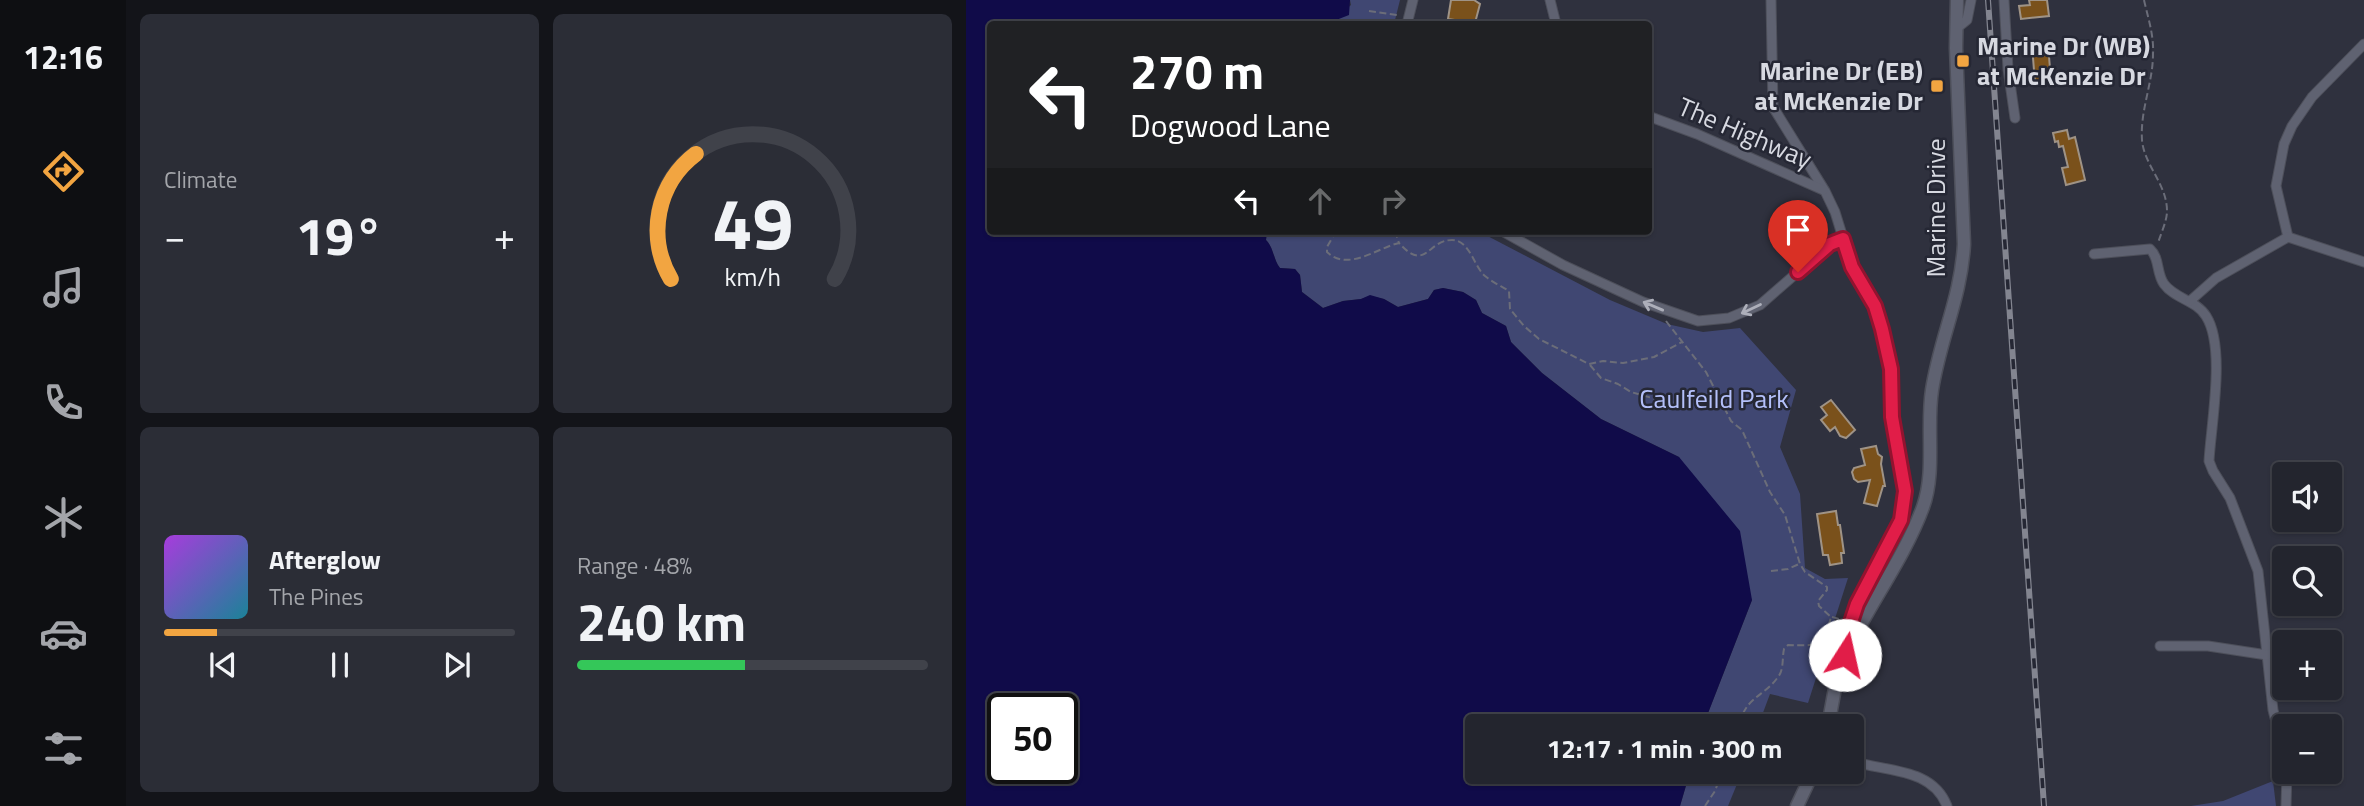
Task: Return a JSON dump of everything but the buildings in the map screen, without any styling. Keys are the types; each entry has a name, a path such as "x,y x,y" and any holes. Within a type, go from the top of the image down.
{"main road":[{"name":"Marine Drive","path":"1830,714 1838,672 1853,638 1914,529 1926,496 1931,392 1962,271 1964,244 1957,0"},
{"path":"1797,806 1807,784"}],"street":[{"path":"1408,21 1413,0"},
{"path":"1550,0 1555,21"},
{"path":"1771,0 1773,107 1835,212 1852,267 1875,306 1891,369 1892,417 1905,491 1901,520 1863,589 1851,622 1853,638"},
{"path":"1957,28 1967,20 1971,0"},
{"path":"2004,0 2008,69 2015,118"},
{"path":"2288,237 2276,186 2284,144 2292,126 2312,97 2364,44"},
{"name":"The Highway","path":"1652,118 1720,144 1825,191"},
{"path":"1509,235 1563,265 1653,306 1698,321 1718,320 1760,305 1830,244 1843,239"},
{"path":"2190,301 2216,278 2288,237 2364,262"},
{"path":"2094,254 2144,248 2155,254 2163,283 2173,293 2199,306 2215,336 2214,404 2209,461 2230,498 2258,572 2274,714"},
{"path":"2160,646 2208,646 2267,655"},
{"path":"1864,764 1926,779 1940,793 1947,806"},
{"path":"2286,806 2287,784"}],"path":[{"path":"2144,0 2153,36 2153,55 2142,113 2142,142 2162,187 2167,212 2155,254"},
{"path":"1369,11 1391,13 1408,21"},
{"path":"1334,235 1327,252 1343,260 1365,257 1385,246 1399,243"},
{"path":"1396,235 1399,243 1416,256 1427,254 1439,244 1451,240 1459,242 1468,249 1485,276 1509,291 1510,309 1524,326 1539,339 1589,364 1601,378 1630,392 1670,403 1718,397"},
{"path":"1653,306 1652,314 1666,321 1706,372 1731,421 1742,430 1770,492 1785,515 1800,564 1805,572 1827,587 1818,601 1819,606 1831,617 1851,622"},
{"path":"1589,364 1603,361 1623,363 1654,357 1682,342"},
{"path":"1771,571 1800,564"},
{"path":"1741,714 1747,705 1778,679 1784,649 1788,645 1809,647 1821,642 1826,638 1831,617"},
{"path":"1705,806 1718,784"}],"green space":[{"path":"1350,0 1400,0 1395,21 1332,21 1351,5"},
{"name":"Caulfeild Park","path":"1267,235 1486,235 1610,300 1667,324 1703,332 1740,328 1796,390 1780,447 1800,494 1805,568 1825,579 1848,578 1808,703 1770,694 1762,714 1708,714 1752,600 1679,457 1601,419 1542,373 1511,342 1506,326 1482,313 1476,300 1463,292 1443,288 1434,290 1428,299 1398,307 1384,299 1370,296 1323,308 1302,292 1300,275 1295,269 1280,268 1266,240"},
{"path":"2272,781 2276,806 2191,806 2223,801"},
{"path":"1686,784 1737,784 1728,806 1680,806"}],"shaded area":[{"path":"966,0 1350,0 1349,15 1334,21 987,21 987,235 1267,235 1266,240 1280,268 1295,269 1300,275 1302,292 1323,308 1370,295 1398,307 1428,299 1434,290 1443,288 1463,292 1476,300 1482,313 1506,326 1511,342 1542,373 1601,419 1679,457 1740,531 1752,600 1708,714 1465,714 1465,784 1686,784 1680,806 966,806"}],"railway":[{"path":"1988,0 2044,806"}],"place":[{"name":"Marine Dr (WB) at McKenzie Dr","path":"1963,61"},
{"name":"Marine Dr (EB) at McKenzie Dr","path":"1937,86"}],"route":[{"path":"1798,272 1830,244 1843,239 1852,267 1875,306 1882,329 1891,369 1892,417 1905,482 1901,520 1863,589 1851,622 1853,638 1845,655"}]}
